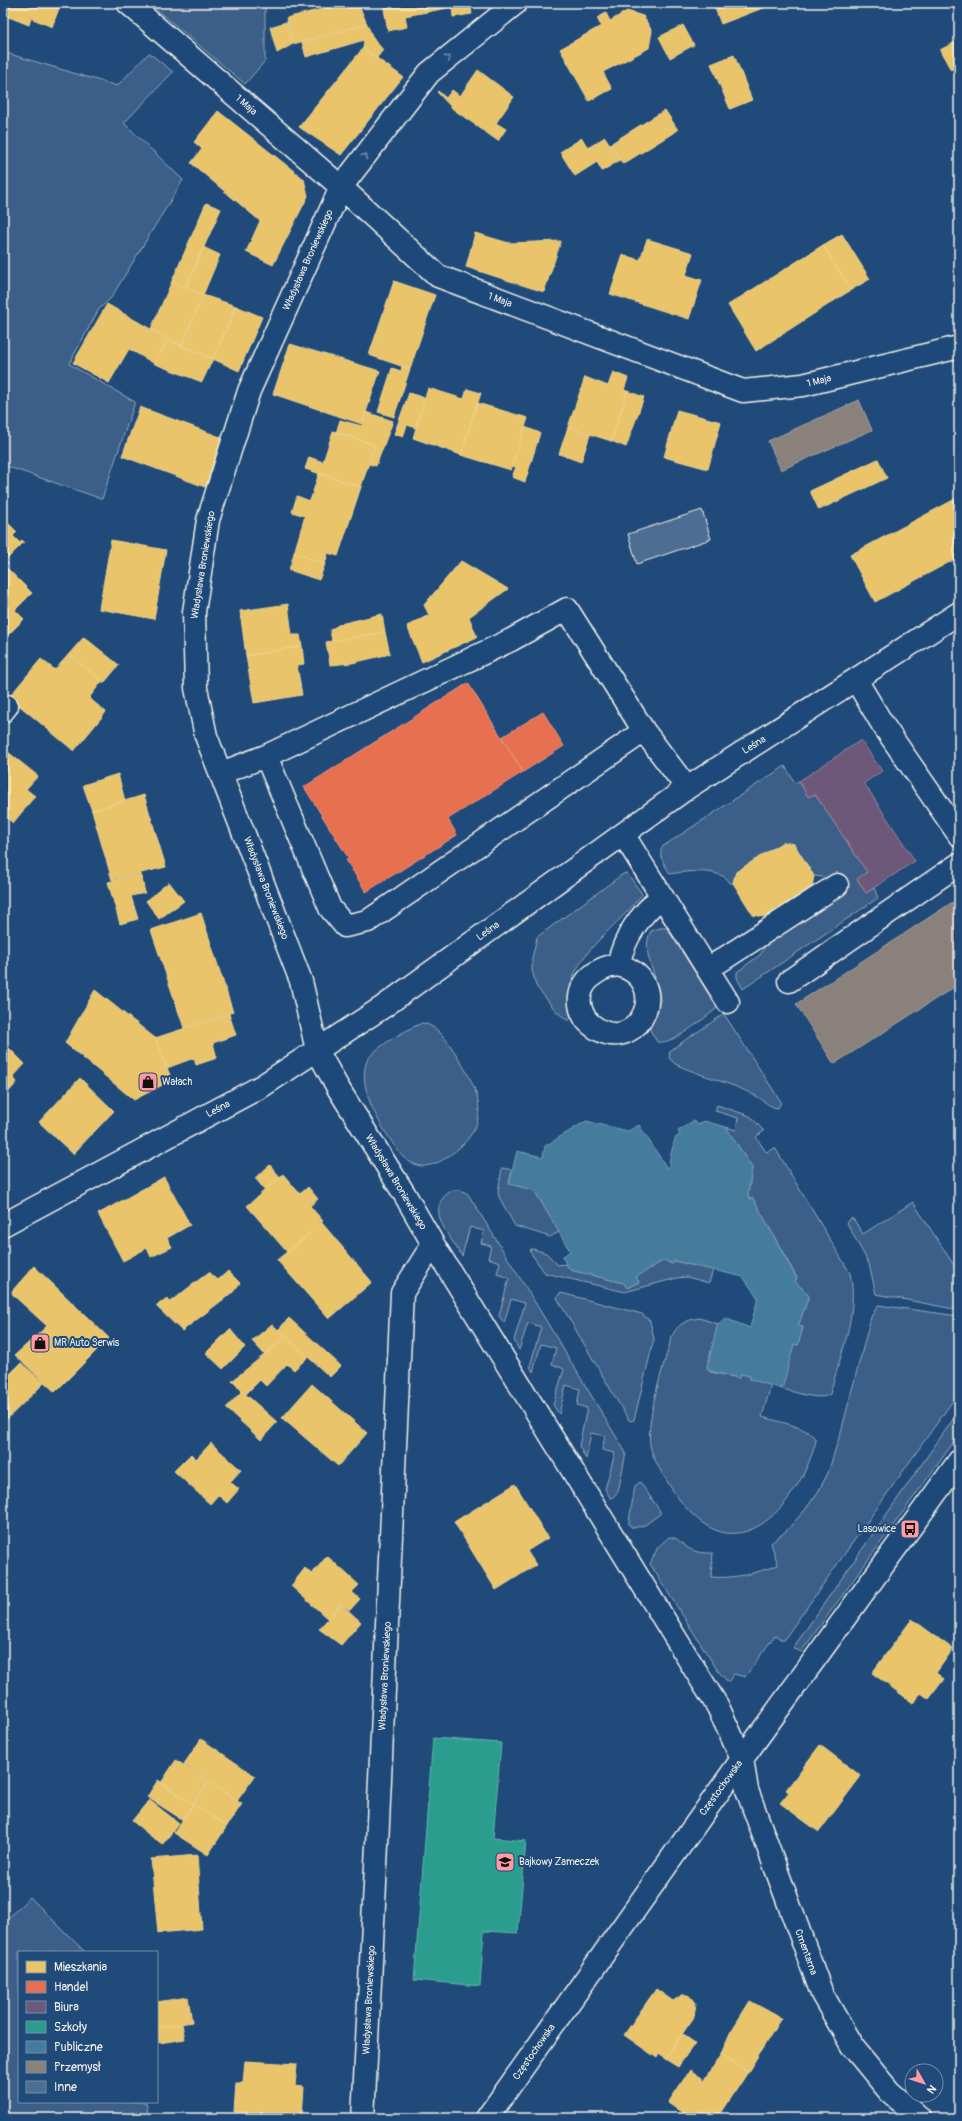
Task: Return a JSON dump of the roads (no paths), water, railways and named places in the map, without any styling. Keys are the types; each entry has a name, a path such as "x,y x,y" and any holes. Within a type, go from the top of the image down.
{"street":[{"name":"1 Maja","path":"128,3 341,187 438,276 744,391 803,384 959,347"},
{"name":"Władysława Broniewskiego","path":"516,3 429,73 341,187 249,391 208,520 194,612 196,688 206,736 301,980 317,1050 338,1088 405,1194 433,1244 718,1707 742,1759"},
{"path":"221,773 266,756 511,640 567,609 644,731 687,788"},
{"name":"Leśna","path":"3,1225 262,1086 383,1006 687,788 959,613"},
{"path":"856,680 883,725 959,835"},
{"path":"266,756 330,908 345,926 368,920 644,731"},
{"path":"623,834 728,1002"},
{"path":"789,981 959,864"},
{"path":"708,969 837,885"},
{"path":"618,965 623,946 633,928 653,904 662,896"},
{"name":"Władysława Broniewskiego","path":"363,2118 378,1837 402,1293 433,1244"},
{"name":"Częstochowska","path":"487,2118 742,1759 959,1461"},
{"name":"Cmentarna","path":"742,1759 747,1790 822,1994 852,2046 889,2091 919,2118"}],"place":[{"name":"Wałach","path":"148,1082"},
{"name":"MR Auto Serwis","path":"40,1343"},
{"name":"Lasowice","path":"910,1529"},
{"name":"Bajkowy Zameczek","path":"505,1862"}]}
